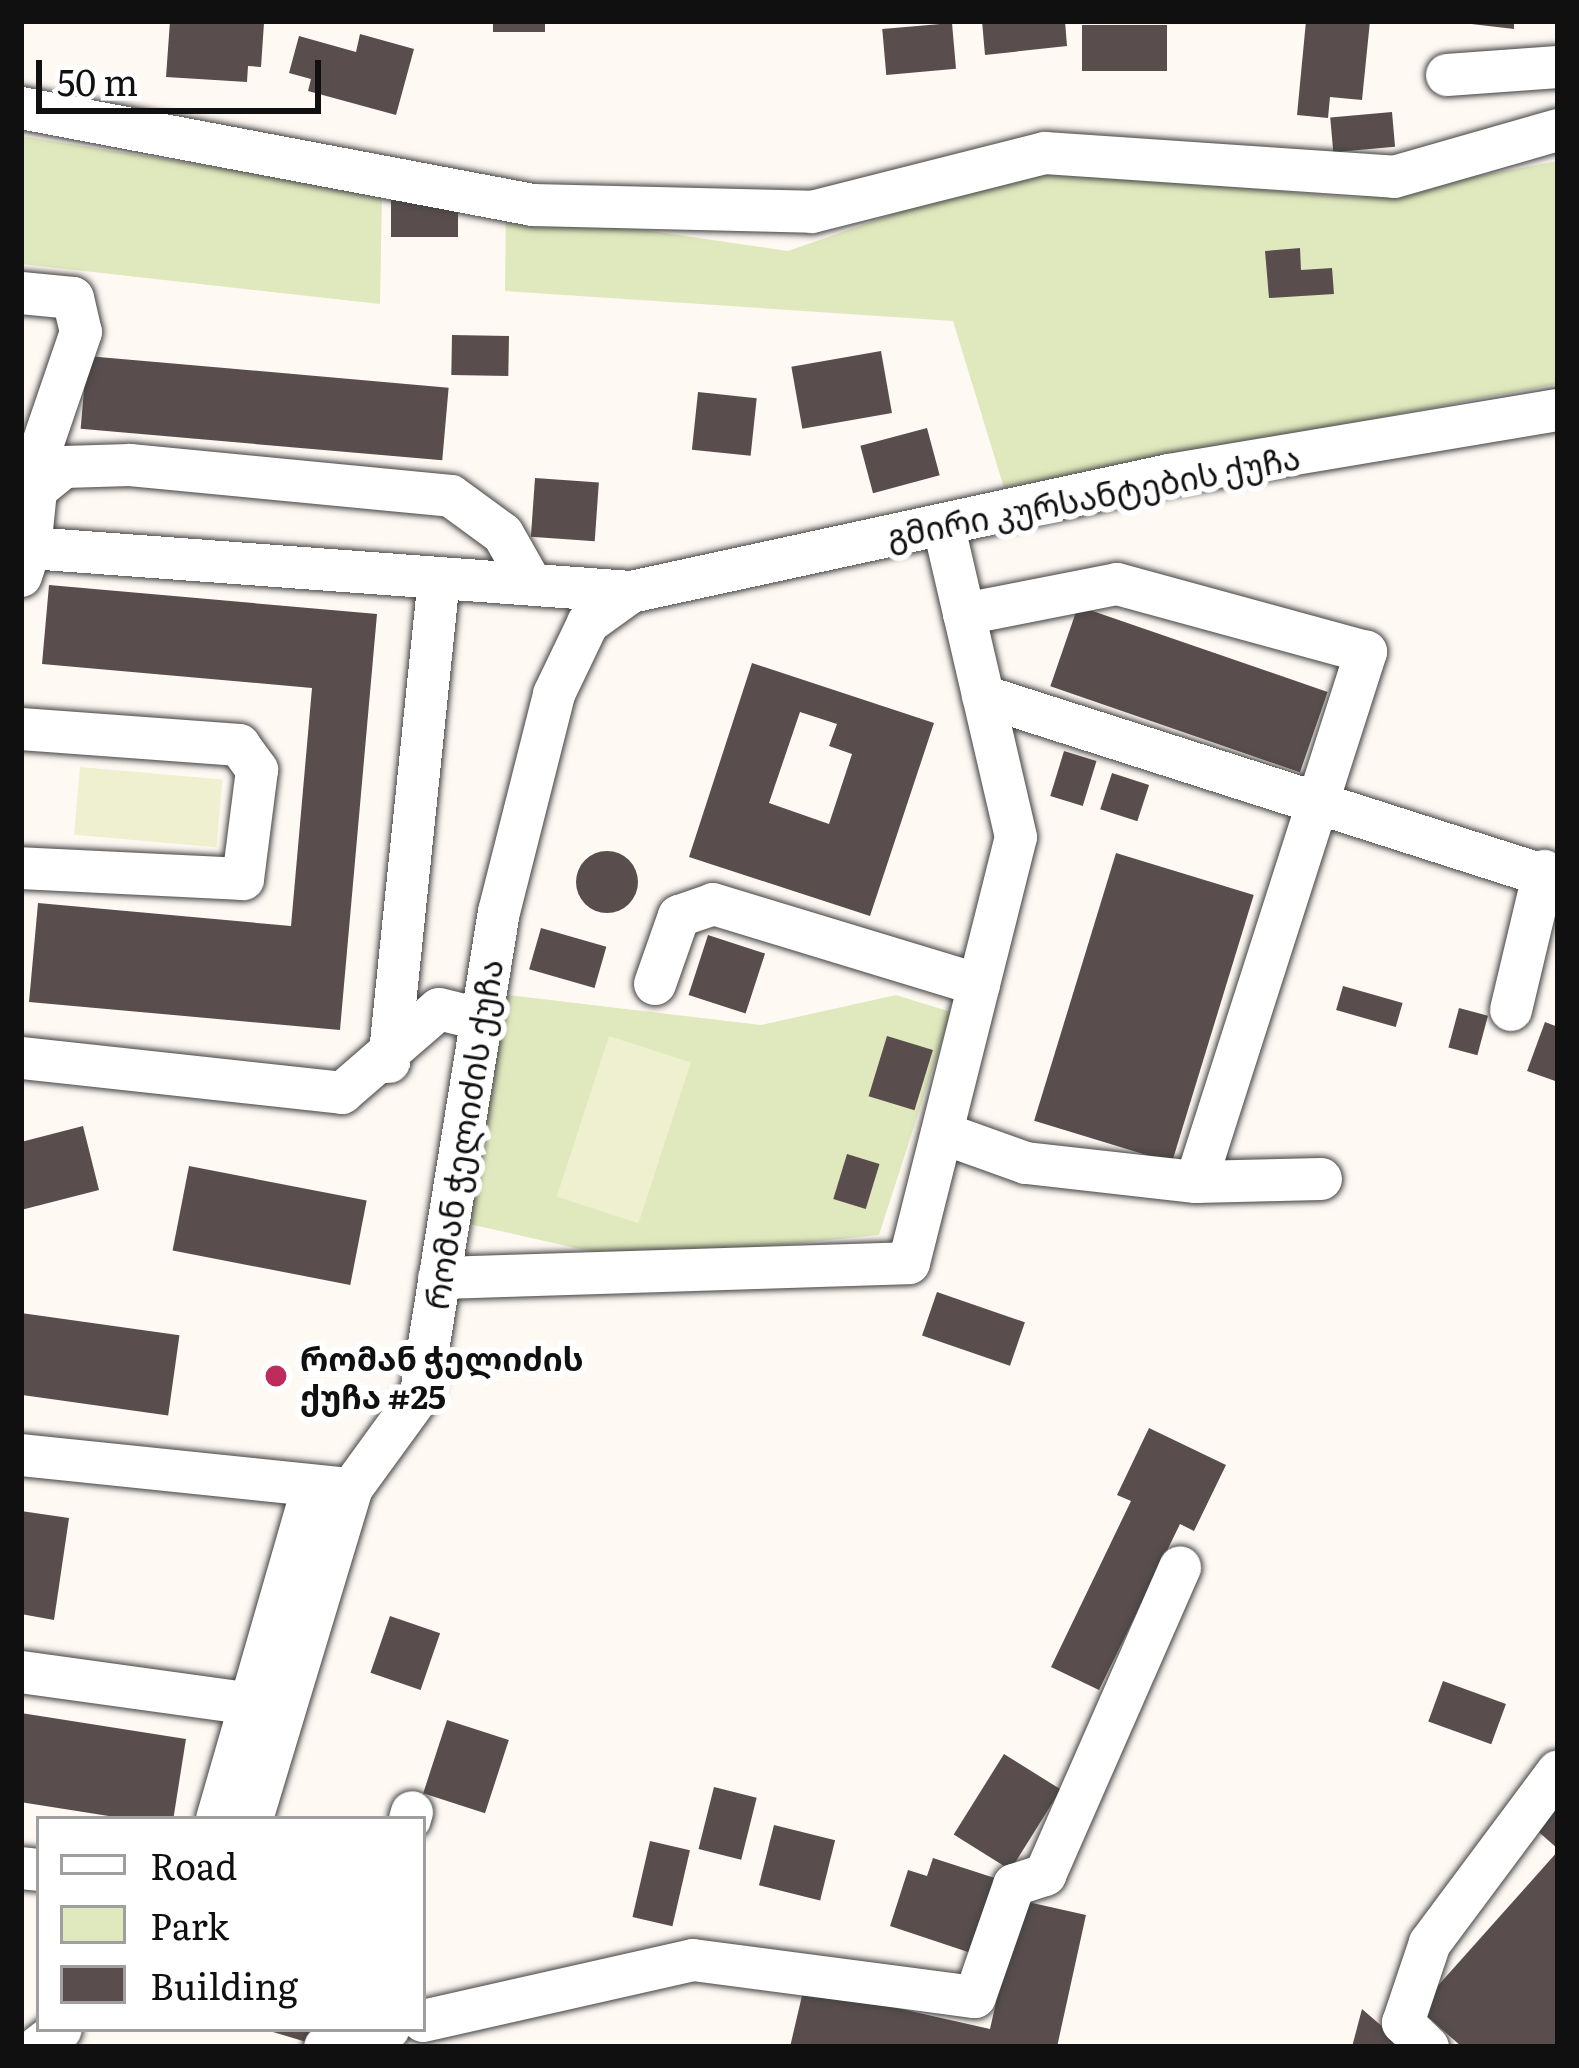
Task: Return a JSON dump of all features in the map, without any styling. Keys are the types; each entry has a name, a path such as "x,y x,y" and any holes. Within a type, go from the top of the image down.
{"street":[{"path":"1447,75 1558,67"},
{"path":"21,108 533,205 812,212 1045,153 1394,177 1558,130"},
{"path":"21,293 73,298 80,332 56,382 43,484 25,562 438,586 530,580 631,592"},
{"name":"გმირი კურსანტების ქუჩა","path":"631,592 943,524 1558,410"},
{"path":"43,484 64,467 130,465 451,496 503,533 530,580"},
{"path":"439,1278 909,1263 1016,837 943,524"},
{"path":"964,614 1118,584 1366,652 1196,1182"},
{"path":"389,1063 438,586"},
{"name":"რომან ჭელიძის ქუჩა","path":"253,1816 332,1488 421,1393 479,1019 554,694 588,623 631,592"},
{"path":"983,696 1551,876 1511,1010"},
{"path":"21,728 239,745 256,770 243,879 21,868"},
{"path":"655,984 679,916 713,904 979,986"},
{"path":"21,1058 342,1093 389,1063 439,1009 479,1019"},
{"path":"942,1133 1026,1163 1196,1182 1321,1179"},
{"path":"21,1455 332,1488 252,1704 218,1816"},
{"path":"426,2020 692,1960 975,1997 1015,1885 1045,1875 1180,1567"},
{"path":"21,1672 252,1704"},
{"path":"1428,2047 1402,2023 1430,1943 1558,1771"},
{"path":"327,2040 372,2032"}],"green space":[{"path":"21,136 382,194 380,304 21,264"},
{"path":"1558,161 1558,384 1004,488 953,321 505,291 506,210 788,251 1022,169 1357,198"},
{"path":"80,767 222,779 217,847 74,835"},
{"path":"499,994 761,1025 896,995 951,1012 879,1235 629,1260 469,1224"},
{"path":"609,1036 691,1063 639,1223 557,1197"}],"building":[{"path":"170,21 264,23 261,67 248,66 247,82 166,77"},
{"path":"493,21 545,21 545,32 493,32"},
{"path":"982,21 1065,21 1067,46 985,55"},
{"path":"1306,21 1370,21 1362,100 1330,97 1328,118 1297,115"},
{"path":"1446,21 1514,21 1514,29"},
{"path":"952,23 956,69 886,75 882,29"},
{"path":"1082,25 1167,25 1167,71 1082,71"},
{"path":"360,34 414,49 396,115 308,91 311,79 289,73 299,36 356,52"},
{"path":"1392,112 1395,147 1333,152 1330,117"},
{"path":"391,198 458,198 458,237 391,237"},
{"path":"1300,248 1301,270 1332,268 1334,294 1269,298 1265,251"},
{"path":"452,335 509,336 508,376 451,375"},
{"path":"881,351 892,413 802,429 791,367"},
{"path":"87,356 449,388 442,460 81,429"},
{"path":"698,392 757,398 751,456 692,450"},
{"path":"927,428 940,475 873,493 860,446"},
{"path":"535,478 599,482 595,541 531,537"},
{"path":"49,585 377,614 340,1030 29,1002 38,903 291,926 312,688 42,664"},
{"path":"1078,606 1328,692 1300,772 1050,686"},
{"path":"752,663 934,723 870,916 689,857","holes":["800,712 837,724 829,746 852,754 829,824 769,803"]},
{"path":"1064,751 1097,761 1083,806 1050,796"},
{"path":"1112,773 1149,785 1137,821 1100,809"},
{"path":"607,851 629,860 638,882 629,904 607,913 585,904 576,882 585,860"},
{"path":"1116,853 1254,895 1172,1163 1034,1121"},
{"path":"541,928 606,947 595,988 529,969"},
{"path":"708,935 765,954 746,1013 689,995"},
{"path":"1343,986 1403,1003 1396,1027 1336,1010"},
{"path":"1459,1008 1488,1016 1477,1055 1448,1048"},
{"path":"1545,1022 1558,1027 1558,1082 1527,1071"},
{"path":"887,1036 933,1050 914,1110 869,1096"},
{"path":"83,1126 99,1190 21,1210 21,1142"},
{"path":"847,1154 880,1164 866,1209 833,1199"},
{"path":"189,1166 367,1201 350,1285 173,1250"},
{"path":"937,1292 1025,1322 1010,1366 922,1335"},
{"path":"21,1313 179,1335 168,1415 21,1395"},
{"path":"1149,1428 1226,1465 1194,1531 1180,1524 1099,1690 1051,1667 1131,1501 1117,1495"},
{"path":"21,1511 69,1518 54,1620 21,1614"},
{"path":"390,1616 440,1633 421,1690 370,1673"},
{"path":"1443,1681 1506,1704 1491,1744 1428,1721"},
{"path":"21,1713 186,1739 174,1816 109,1816 21,1802"},
{"path":"447,1720 509,1740 485,1813 423,1793"},
{"path":"1004,1754 1061,1790 1010,1870 954,1835"},
{"path":"714,1787 757,1798 741,1860 699,1849"},
{"path":"1558,1798 1558,1849 1532,1826"},
{"path":"774,1825 835,1840 820,1900 759,1885"},
{"path":"650,1841 690,1850 672,1926 632,1917"},
{"path":"1558,1851 1558,2047 1462,2047 1418,2008"},
{"path":"933,1858 1007,1882 983,1957 890,1926 908,1870 927,1876"},
{"path":"1019,1900 1086,1915 1057,2047 790,2047 804,1987 990,2029"},
{"path":"1362,2009 1406,2047 1352,2047"},
{"path":"273,2032 316,2032 313,2044"}],"place":[{"name":"რომან ჭელიძის ქუჩა #25","path":"276,1376"}]}
